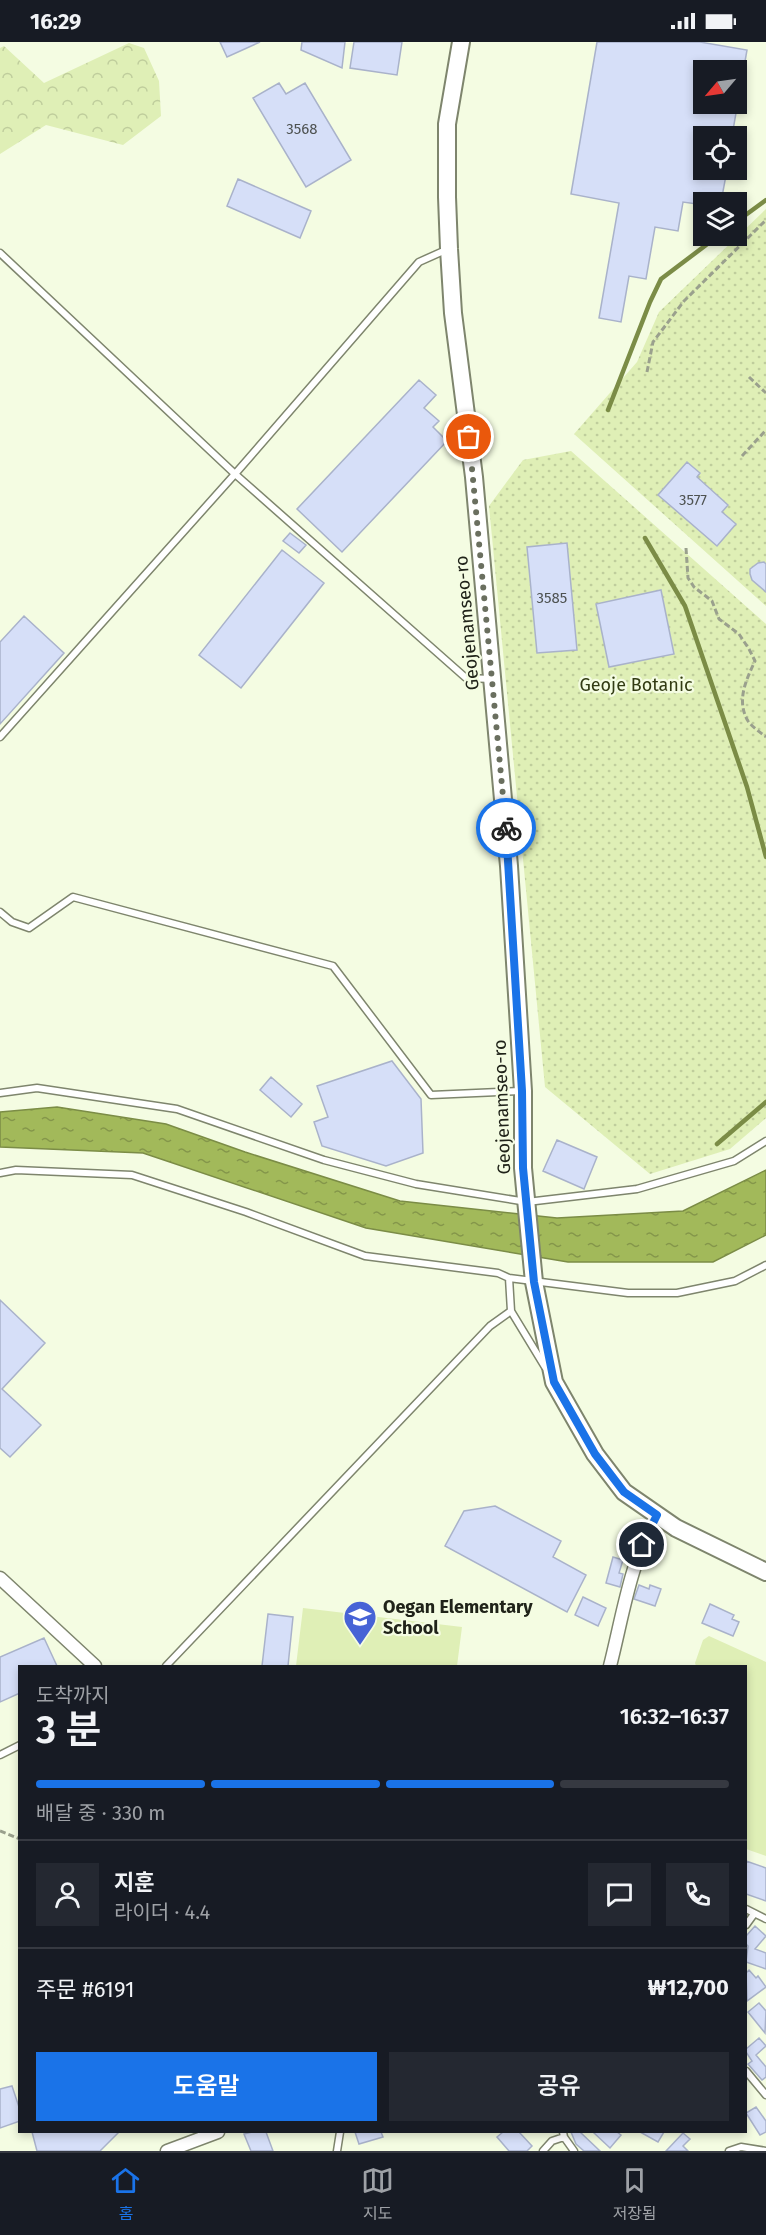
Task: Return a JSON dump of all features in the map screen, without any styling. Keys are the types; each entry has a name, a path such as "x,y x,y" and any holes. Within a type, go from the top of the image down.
{"main road":[{"name":"Geojenamseo-ro","path":"461,42 447,124 449,249 453,314 474,477 509,866 522,1091 523,1168 534,1282"},
{"path":"534,1282 554,1382 595,1454 624,1492 676,1528 766,1572"}],"street":[{"path":"610,1665 622,1611 638,1556 657,1515"},
{"path":"0,1578 94,1665"},
{"path":"167,2151 215,2133"}],"lane":[{"path":"0,737 235,474 419,262 449,249"},
{"path":"0,253 235,474 466,678 492,679"},
{"path":"0,912 12,922 29,928 73,897 333,966 431,1095 522,1091"},
{"path":"0,1093 37,1088 177,1109 324,1160 416,1184 527,1202 637,1189 734,1161 766,1141"},
{"path":"0,1173 16,1170 132,1175 246,1212 365,1256 498,1273 509,1278 534,1282 628,1293 677,1293 735,1281 766,1265"},
{"path":"509,1278 511,1311 554,1382"},
{"path":"167,1665 490,1326 511,1311"},
{"path":"0,1755 18,1746"},
{"path":"747,1910 766,1919"},
{"path":"747,1924 754,1914"},
{"path":"747,2072 766,2095"},
{"path":"337,2151 340,2133"},
{"path":"543,2151 552,2141 564,2134 574,2151"},
{"path":"729,2151 741,2147 766,2151"}],"path":[{"path":"647,372 653,342 684,301 766,220"},
{"path":"749,377 766,393"},
{"path":"742,456 766,430"},
{"path":"686,548 688,578 694,587 712,601 719,619 738,634 754,661 744,684 742,705 748,722 766,737"},
{"path":"0,1832 18,1838"}],"green space":[{"path":"129,43 144,48 159,81 161,116 123,145 46,125 0,154 0,48 4,46 44,83"},
{"path":"766,209 766,606 574,434 637,362 659,312 728,246 747,246 747,227"},
{"name":"Geoje Botanic","path":"571,451 766,624 766,1118 730,1149 650,1174 545,1087 489,506 523,460"},
{"path":"303,1608 462,1627 457,1665 296,1665"},
{"path":"709,1636 766,1662 766,1856 747,1849 747,1665 696,1665 703,1640"}],"water":[{"path":"57,1107 166,1124 245,1152 400,1201 557,1218 683,1211 766,1170 766,1235 713,1262 568,1262 366,1228 143,1153 0,1147 0,1112"}],"building":[{"path":"220,42 260,42 227,57"},
{"path":"302,42 345,42 342,68 301,50"},
{"path":"354,42 402,42 397,75 350,68"},
{"path":"597,42 700,42 747,50 745,60 693,60 693,114 736,114 734,126 693,126 693,180 725,180 723,192 693,192 693,203 683,202 678,231 655,227 646,279 629,276 621,322 599,318 619,203 571,194"},
{"path":"279,83 286,94 305,83 351,160 306,187 253,98"},
{"path":"238,179 311,211 300,238 227,206"},
{"path":"419,380 436,395 424,408 439,421 433,427 447,441 342,552 297,509"},
{"path":"687,462 700,473 697,477 728,505 722,512 736,524 717,546 658,495"},
{"path":"290,533 306,545 299,553 283,541"},
{"path":"567,543 577,650 537,653 527,547"},
{"path":"282,550 324,583 241,688 199,655"},
{"path":"764,562 766,564 766,592 752,580 750,574 750,569"},
{"path":"661,590 674,654 609,667 596,604"},
{"path":"24,616 64,653 0,724 0,642"},
{"path":"392,1061 421,1099 423,1153 386,1166 322,1146 314,1122 328,1117 317,1086"},
{"path":"271,1077 302,1104 291,1117 260,1090"},
{"path":"557,1140 597,1157 584,1189 543,1171"},
{"path":"0,1300 45,1343 2,1389 41,1425 10,1457 0,1448"},
{"path":"495,1506 561,1541 553,1557 586,1575 567,1612 445,1546 464,1511"},
{"path":"613,1557 623,1560 619,1573 623,1574 620,1587 606,1583"},
{"path":"639,1585 649,1589 650,1585 661,1589 655,1606 634,1599"},
{"path":"583,1597 606,1608 598,1626 575,1615"},
{"path":"710,1604 734,1615 732,1619 739,1622 733,1636 702,1623"},
{"path":"268,1614 293,1617 288,1665 262,1665"},
{"path":"44,1638 57,1665 18,1665 18,1694 0,1702 0,1657"},
{"path":"747,1861 766,1868 766,1901 747,1894"},
{"path":"755,1926 766,1936 755,1949 766,1953 766,1969 747,1962 747,1935"},
{"path":"749,1970 756,1978 758,1976 766,1987 747,2001 747,1972"},
{"path":"759,2003 766,2011 765,2033 748,2012"},
{"path":"759,2038 766,2046 756,2055 766,2067 766,2077 762,2080 748,2064 752,2061 747,2054 747,2048"},
{"path":"12,2086 18,2104 18,2122 0,2128 0,2089"},
{"path":"756,2107 766,2121 766,2132 760,2135 747,2112"},
{"path":"32,2133 118,2133 100,2151 37,2151"},
{"path":"266,2133 273,2151 251,2151 244,2134"},
{"path":"355,2133 381,2133 383,2137 359,2144"},
{"path":"502,2133 520,2133 532,2146 527,2151 509,2151 497,2137"},
{"path":"571,2133 581,2133 600,2151 584,2151 576,2144"},
{"path":"594,2133 621,2135 610,2148"},
{"path":"642,2133 663,2133 658,2142"},
{"path":"683,2133 690,2139 683,2146 688,2151 666,2151"}],"waterway":[{"path":"747,214 766,200"},
{"path":"608,410 661,279 705,246"},
{"path":"645,538 685,606 747,787 766,857"},
{"path":"717,1144 766,1102"}],"way so far":[{"path":"469,437 506,828"}],"place":[{"name":"Oegan Elementary School","path":"360,1646"}],"route":[{"path":"506,828 522,1091 523,1168 534,1282 554,1382 595,1454 624,1492 657,1515 642,1545"}]}
